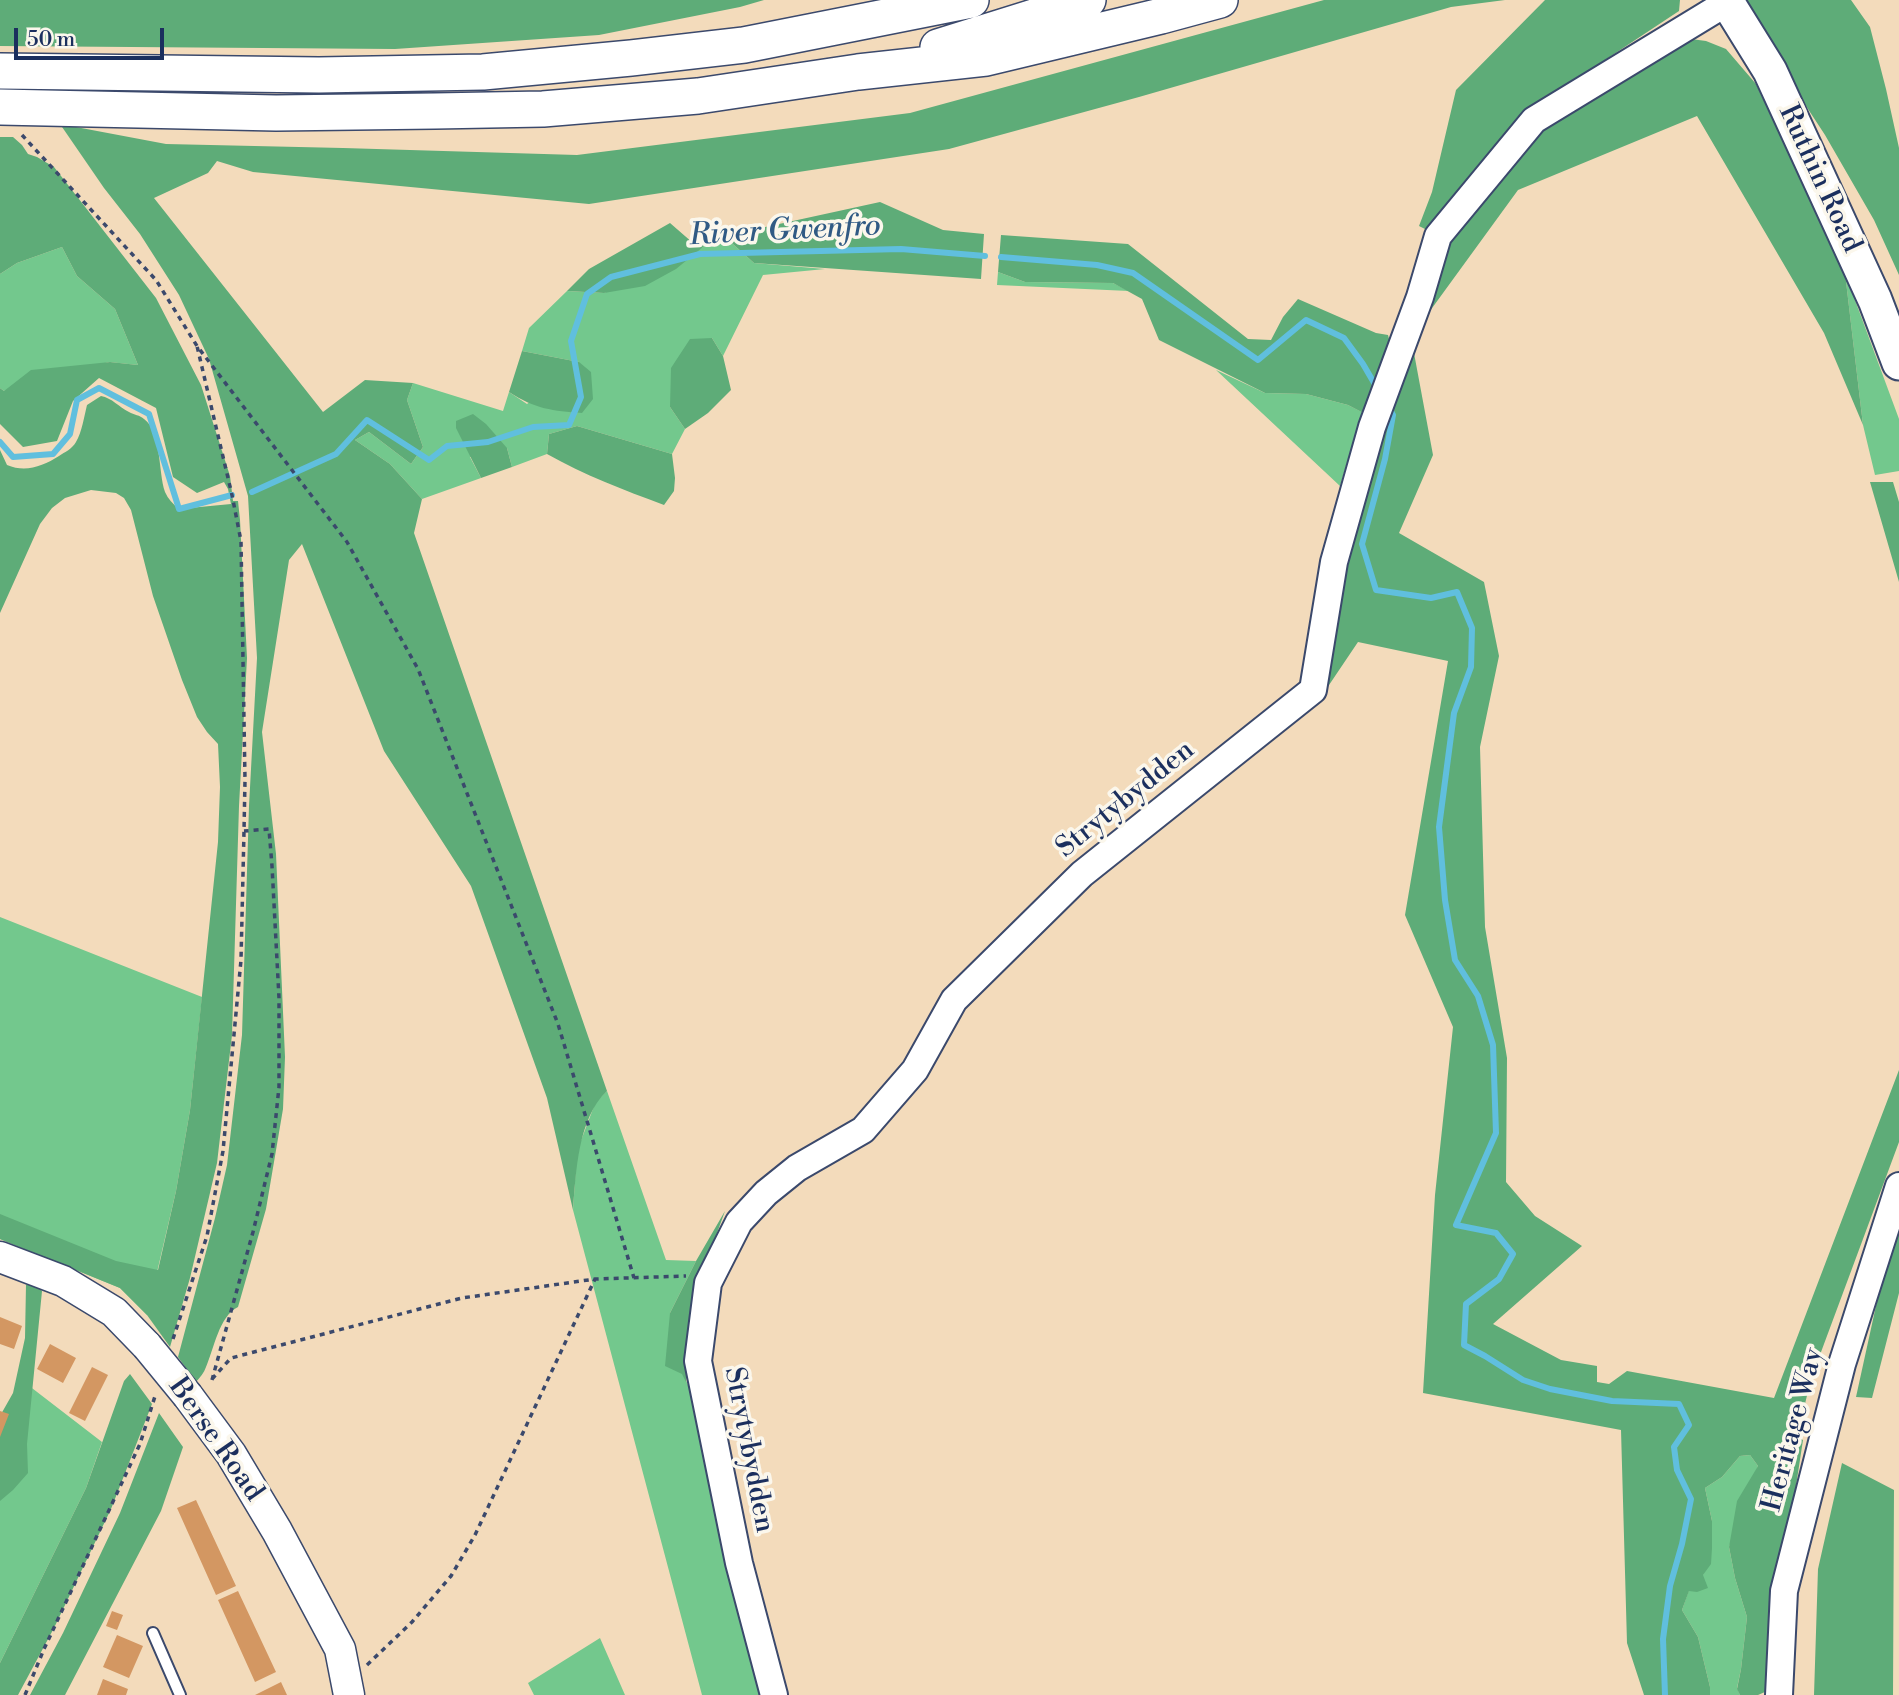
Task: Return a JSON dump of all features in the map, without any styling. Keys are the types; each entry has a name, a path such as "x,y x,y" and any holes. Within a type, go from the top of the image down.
{"highway":[{"path":"858,23 904,0"},
{"path":"0,71 319,75 482,72 744,45 971,0"},
{"path":"858,72 1088,0"},
{"path":"9,119 96,109 276,113 543,109 698,96 858,72 986,58 1220,0"}],"main road":[{"name":"Ruthin Road","path":"1727,1 1770,71 1875,300 1899,363"},
{"name":"Berse Road","path":"0,1257 63,1281 114,1312 160,1345 197,1393 277,1531 340,1649 349,1694"}],"street":[{"name":"Strytybydden","path":"774,1695 739,1563 698,1361 708,1283 739,1222 766,1193 797,1168 863,1130 915,1070 954,1000 1082,874 1313,690 1334,562 1372,427 1420,297 1438,236 1534,120 1727,1"},
{"name":"Heritage Way","path":"1779,1695 1784,1591 1842,1364 1899,1186"}],"lane":[{"path":"153,1633 180,1695"}],"path":[{"path":"9,119 156,281 197,346 347,542 418,669 558,1024 634,1278"},
{"path":"160,1345 207,1236 223,1151 241,960 245,780 240,541 197,346"},
{"path":"197,1393 253,1232 272,1154 279,1087 279,998 269,829 244,831"},
{"path":"197,1393 231,1359 462,1298 595,1279 684,1274 708,1283"},
{"path":"349,1694 371,1660 412,1622 451,1576 475,1535 595,1279"},
{"path":"25,1695 140,1444 160,1381"}],"green space":[{"path":"0,0 764,0 599,35 395,49 0,46"},
{"path":"1324,0 1505,0 1451,7 949,149 589,204 253,172 217,161 208,173 154,198 323,412 365,380 413,383 407,400 423,447 411,464 369,432 355,440 390,464 422,499 414,533 607,1091 597,1102 584,1130 577,1163 573,1210 547,1098 471,886 384,751 302,544 289,560 262,732 276,854 285,1057 283,1109 266,1209 238,1307 231,1311 222,1325 205,1369 196,1382 178,1357 227,1165 242,1035 249,806 257,658 248,496 209,359 179,295 140,234 60,124 166,144 577,155 910,113"},
{"path":"1545,0 1680,0 1679,11 1531,109 1431,232 1419,226 1432,192 1456,90"},
{"path":"1745,0 1851,0 1870,27 1899,148 1899,275 1874,220 1825,135 1791,83"},
{"path":"1691,39 1706,41 1726,49 1756,84 1845,273 1863,425 1824,333 1697,116 1518,190 1411,337 1433,455 1399,533 1484,582 1499,656 1480,747 1485,927 1507,1058 1506,1182 1535,1216 1582,1246 1493,1324 1561,1360 1597,1366 1597,1382 1609,1384 1627,1371 1774,1398 1899,1070 1899,1142 1811,1379 1797,1437 1803,1440 1780,1591 1774,1688 1758,1695 1740,1695 1737,1689 1747,1617 1729,1547 1737,1501 1758,1466 1750,1455 1740,1456 1722,1477 1705,1488 1712,1521 1711,1564 1703,1575 1708,1588 1697,1592 1689,1591 1682,1610 1698,1637 1710,1695 1644,1695 1627,1643 1621,1430 1423,1393 1435,1195 1453,1027 1405,915 1448,661 1358,642 1327,688 1325,672 1362,477 1379,455 1383,423 1348,405 1306,394 1265,393 1159,340 1142,299 1113,283 1025,282 998,272 1001,235 1128,244 1248,339 1271,340 1283,317 1298,299 1376,333 1388,335 1392,350 1447,241 1505,178 1543,126"},
{"path":"0,137 13,137 28,154 54,167 156,298 201,385 230,476 233,501 238,501 247,658 239,806 232,1035 217,1163 190,1278 170,1347 147,1315 120,1288 0,1239 0,1214 116,1261 158,1270 176,1191 190,1110 218,842 218,744 197,717 153,596 131,510 124,498 116,493 91,490 65,498 52,508 40,524 0,613 0,450 7,465 14,467 34,467 53,460 74,444 87,405 101,396 150,425 157,443 165,492 179,509 231,504 224,482 197,493 173,477 156,408 99,378 73,401 57,441 23,447 0,424 0,388 4,391 31,370 110,362 138,365 115,309 77,276 62,247 17,263 0,274"},
{"path":"880,202 943,230 984,234 981,279 754,263 724,236"},
{"path":"670,223 693,243 706,240 703,247 676,269 645,286 604,293 567,291 589,269"},
{"path":"724,236 754,263 825,269 763,275 723,356 712,338 670,407 685,429 672,454 577,426 549,434 547,454 512,467 507,448 470,457 481,478 422,499 390,464 355,440 369,432 411,464 423,447 407,400 413,383 503,411 509,392 527,404 579,362 522,351 529,328 567,291 604,293 703,247 706,240"},
{"path":"62,247 77,276 115,309 138,365 109,362 4,391 0,388 0,274 17,263"},
{"path":"998,272 1025,282 1113,283 1129,291 997,285"},
{"path":"1845,273 1899,419 1899,471 1875,475 1863,425"},
{"path":"712,338 723,356 731,390 708,413 685,429 670,407 671,368 690,339"},
{"path":"522,351 579,362 591,372 593,399 582,413 544,408 509,392"},
{"path":"1216,370 1265,393 1306,394 1348,405 1362,412 1340,486"},
{"path":"473,414 486,424 507,448 512,467 481,478 456,428 456,421"},
{"path":"577,426 672,454 674,491 664,505 619,488 547,454 549,434"},
{"path":"1870,482 1893,482 1899,502 1899,582"},
{"path":"0,917 202,997 190,1110 176,1191 147,1315 120,1288 0,1239"},
{"path":"607,1091 666,1260 696,1261 670,1313 683,1374 701,1413 766,1695 702,1695 573,1210 577,1151 596,1101"},
{"path":"725,1211 705,1266 686,1382 682,1374 665,1366 670,1313"},
{"path":"1899,1233 1899,1293 1872,1398 1856,1397 1881,1283"},
{"path":"35,1283 42,1291 27,1444 28,1473 0,1501 0,1416 13,1393 25,1338 26,1285"},
{"path":"130,1374 152,1404 111,1509 54,1628 18,1695 0,1695 0,1663 86,1488 124,1381"},
{"path":"28,1385 102,1442 86,1488 0,1663 0,1458"},
{"path":"159,1413 183,1447 161,1511 65,1695 30,1695 120,1513"},
{"path":"1750,1455 1758,1466 1729,1547 1747,1617 1737,1688 1740,1695 1710,1695 1698,1637 1682,1610 1689,1590 1703,1575 1712,1521 1705,1488 1722,1477 1740,1456"},
{"path":"1842,1463 1894,1490 1893,1695 1814,1695 1818,1569"},
{"path":"600,1638 625,1695 534,1695 528,1683"}],"building":[{"path":"0,1317 22,1326 14,1349 0,1344"},
{"path":"50,1344 76,1358 63,1383 37,1369"},
{"path":"92,1367 108,1375 85,1421 69,1413"},
{"path":"0,1411 9,1414 0,1437"},
{"path":"196,1500 236,1586 216,1595 177,1508"},
{"path":"238,1591 276,1672 255,1682 218,1600"},
{"path":"112,1611 123,1615 117,1630 106,1626"},
{"path":"117,1635 143,1646 129,1678 103,1667"},
{"path":"103,1679 128,1689 126,1695 97,1695"},
{"path":"281,1682 287,1695 255,1695"}],"waterway":[{"name":"River Gwenfro","path":"252,492 336,454 367,420 429,460 447,446 488,442 533,427 569,425 581,397 571,341 587,294 611,277 700,254 901,249 985,256"},
{"name":"River Gwenfro","path":"1001,257 1097,265 1133,273 1258,360 1306,320 1344,338 1377,388"},
{"name":"River Gwenfro","path":"0,442 13,457 53,454 70,434 77,400 99,388 149,414 179,509 232,495"},
{"name":"River Gwenfro","path":"1388,406 1393,415 1385,459 1362,544 1376,590 1431,598 1457,592 1472,628 1471,667 1454,713 1439,827 1445,900 1455,960 1478,996 1493,1045 1496,1133 1456,1225 1496,1233 1513,1254 1499,1279 1466,1304 1464,1345 1523,1380 1550,1389 1612,1401 1679,1404 1689,1425 1674,1447 1677,1470 1691,1499 1670,1586 1663,1639 1665,1695"}]}
